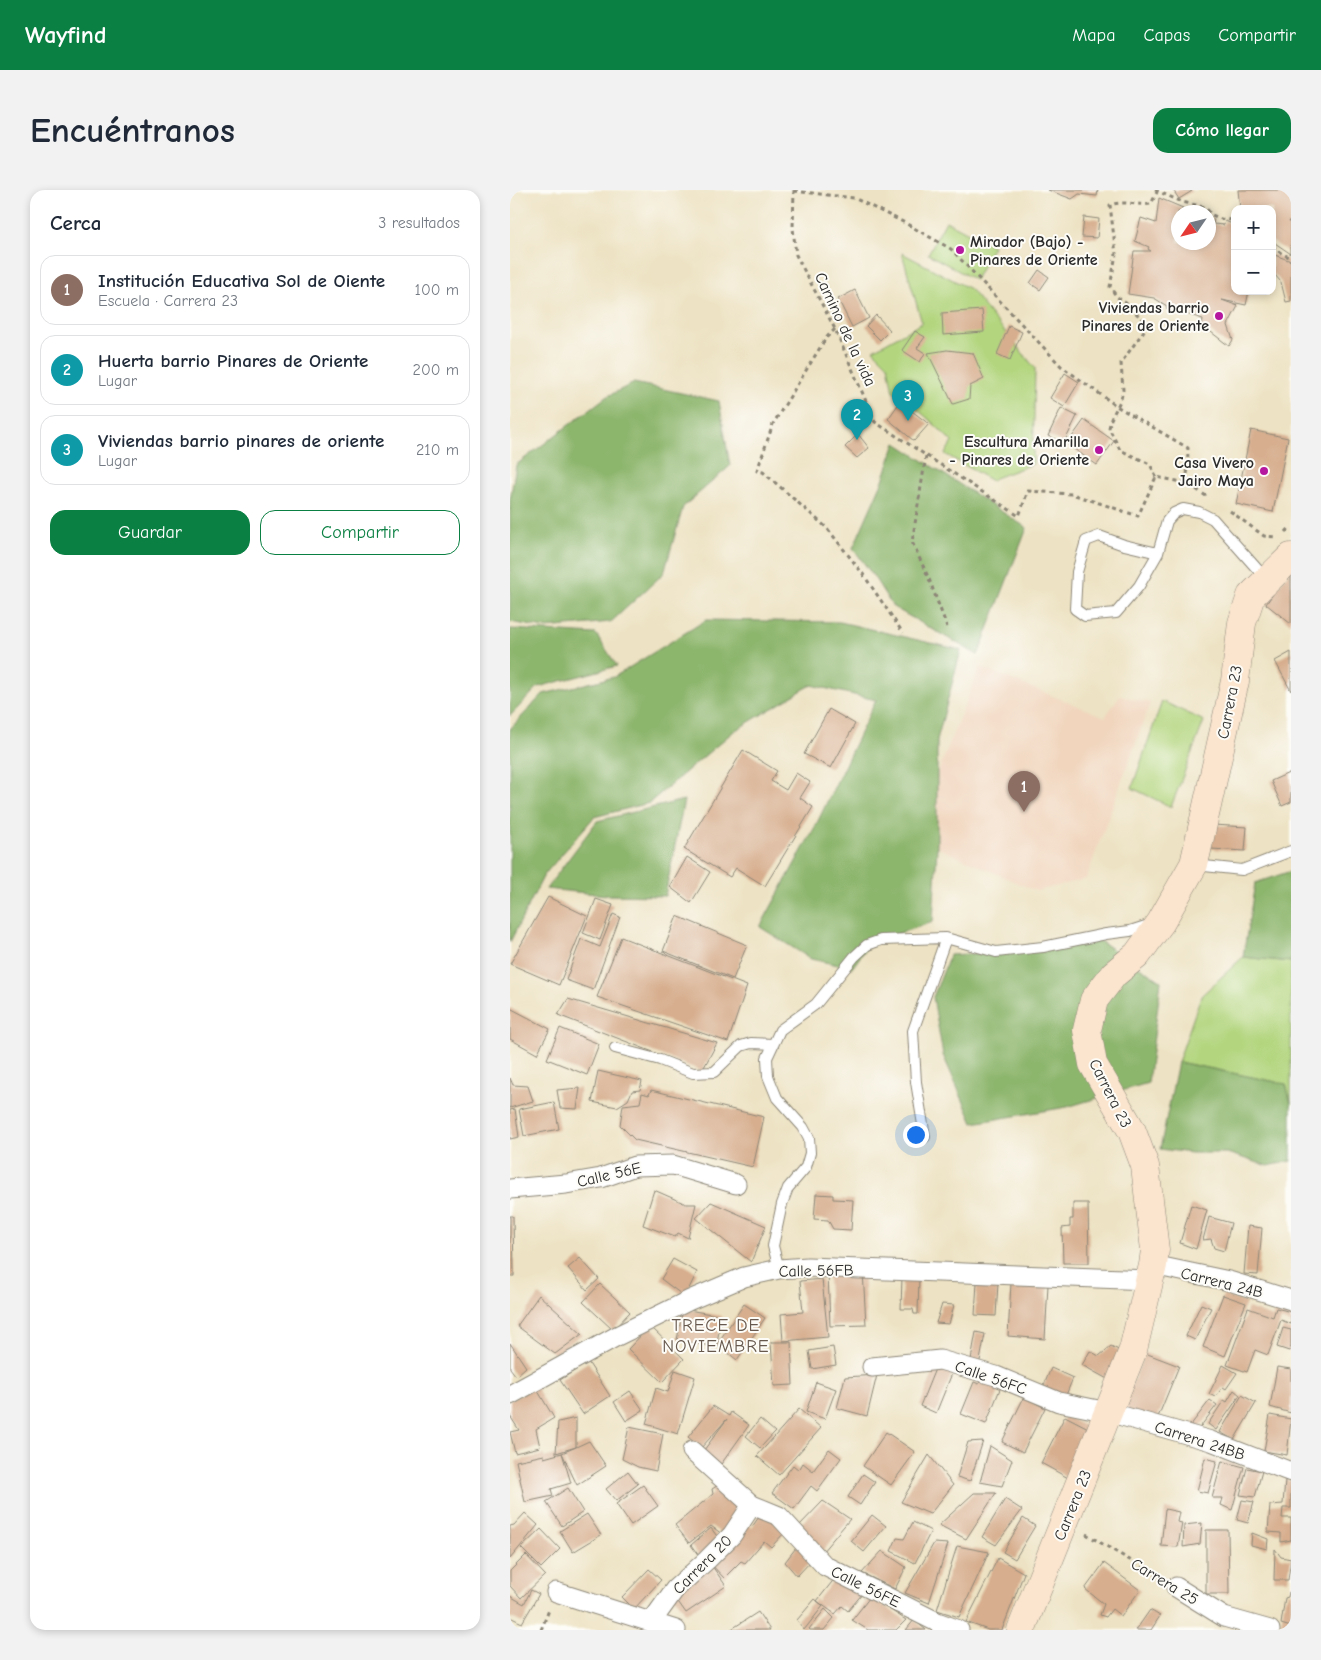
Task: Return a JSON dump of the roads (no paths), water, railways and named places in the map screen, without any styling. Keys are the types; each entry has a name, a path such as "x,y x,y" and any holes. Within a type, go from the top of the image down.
{"street":[{"name":"Carrera 23","path":"1021,1630 1064,1527 1133,1350 1152,1273 1155,1250 1145,1166 1132,1131 1093,1064 1087,1030 1094,1000 1114,974 1137,955 1161,922 1194,864 1235,682 1242,622 1252,596 1291,557"},
{"name":"Calle 56E","path":"510,1189 566,1184 601,1178 635,1166 673,1164 736,1184"},
{"name":"Calle 56FB","path":"510,1395 617,1336 690,1300 744,1277 779,1269 808,1267 1152,1273"},
{"name":"Carrera 24B","path":"1152,1273 1229,1281 1291,1300"},
{"name":"Calle 56FC","path":"872,1367 940,1360 996,1376 1059,1402 1108,1412"},
{"name":"Carrera 24BB","path":"1108,1412 1211,1441 1291,1472"},
{"name":"Calle 56FE","path":"692,1451 752,1505 779,1516 825,1566 937,1622 959,1630"},
{"name":"Carrera 20","path":"652,1621 675,1589 732,1535 752,1505"},
{"name":"Carrera 25","path":"1176,1587 1224,1617 1270,1630"},
{"path":"556,1592 676,1630"}],"lane":[{"path":"1158,553 1124,545 1099,536 1086,541 1077,572 1075,609 1085,616 1116,613 1139,586 1158,553 1167,521 1183,509 1199,512 1213,518 1266,580"},
{"path":"1194,864 1242,870 1291,851"},
{"path":"779,1269 773,1246 782,1204 788,1188 806,1167 810,1154 809,1138 777,1098 768,1076 768,1058 780,1030 816,1004 854,957 867,945 880,940 946,938 996,952 1043,947 1130,931 1161,922"},
{"path":"925,1137 916,1082 913,1031 946,938"},
{"path":"615,1048 660,1060 693,1074 714,1072 741,1046 751,1043 773,1044"}],"place":[{"name":"Mirador (Bajo) - Pinares de Oriente","path":"960,250"},
{"name":"Viviendas barrio Pinares de Oriente","path":"1219,316"},
{"name":"Viviendas barrio pinares de oriente","path":"908,421"},
{"name":"Huerta barrio Pinares de Oriente","path":"857,440"},
{"name":"Escultura Amarilla - Pinares de Oriente","path":"1099,450"},
{"name":"Casa Vivero Jairo Maya","path":"1264,471"},
{"name":"Institución Educativa Sol de Oiente","path":"1024,812"}],"district":[{"name":"TRECE DE NOVIEMBRE","path":"716,1335"}]}
